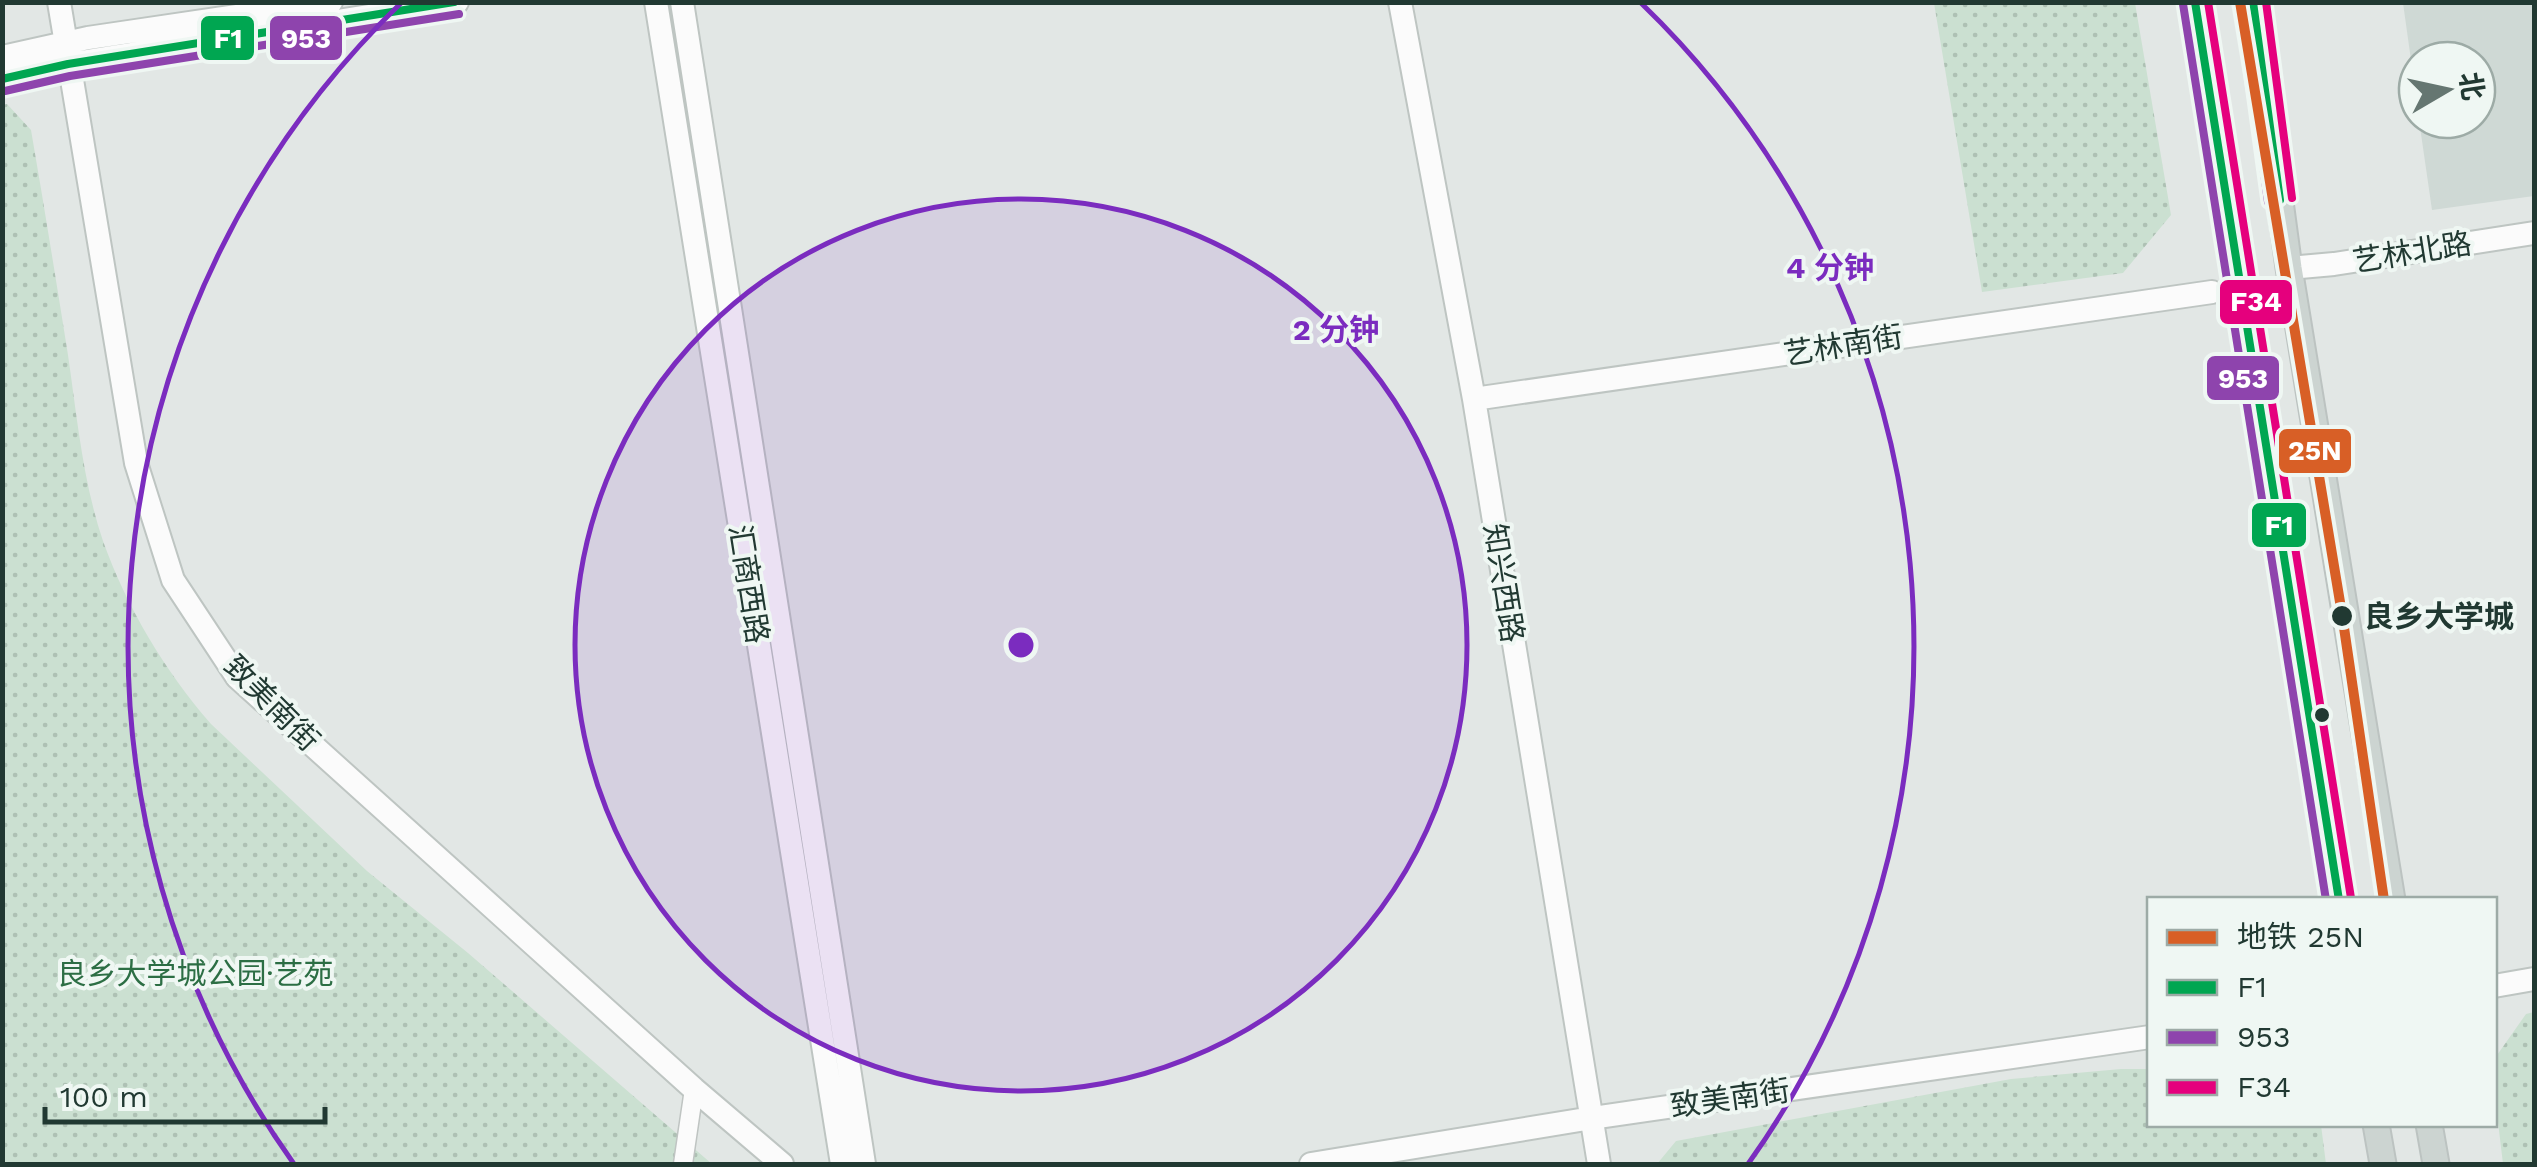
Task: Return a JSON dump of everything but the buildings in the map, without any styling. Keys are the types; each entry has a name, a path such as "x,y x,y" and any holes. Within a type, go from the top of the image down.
{"main road":[{"path":"2195,2 2339,897"},
{"path":"2254,2 2288,268 2392,897"},
{"path":"2377,1127 2383,1164"},
{"path":"2430,1127 2436,1164"}],"street":[{"name":"致美南街","path":"59,2 136,464 173,580 237,677 694,1090 782,1164"},
{"path":"2,80 66,53 331,2"},
{"path":"2,57 66,53 457,2"},
{"name":"汇商西路","path":"656,2 842,1164"},
{"name":"汇商西路","path":"682,2 864,1164"},
{"name":"知兴西路","path":"1400,2 1474,399 1599,1164"},
{"name":"艺林北路","path":"2288,268 2534,234"},
{"name":"艺林南街","path":"1474,399 2212,292"},
{"path":"2497,985 2534,978"},
{"name":"致美南街","path":"1311,1164 1592,1118 2147,1037"},
{"path":"683,1164 694,1090"}],"shaded area":[{"path":"2403,3 2534,3 2534,196 2432,210 2422,140 2497,140 2497,40 2408,40"}],"green space":[{"path":"1934,3 2135,3 2171,215 2123,273 1982,292"},
{"name":"良乡大学城公园·艺苑","path":"7,104 31,130 81,449 96,519 124,590 163,660 211,724 367,871 712,1164 3,1164 2,105"},
{"path":"2534,1012 2534,1164 2503,1164 2497,1114 2497,1055 2526,1014"},
{"path":"2147,1069 2147,1127 2321,1127 2326,1164 1657,1164 1676,1141 2011,1079"}],"metro line":[{"name":"25N","path":"2240,2 2342,614 2384,897"}],"transit line":[{"name":"F1","path":"2,79 68,64 454,2"},
{"name":"F1","path":"2195,2 2339,897"},
{"name":"F34","path":"2208,2 2351,897"},
{"name":"F1","path":"2253,2 2280,200"},
{"name":"F34","path":"2266,2 2292,198"},
{"name":"953","path":"2183,4 2326,897"},
{"name":"953","path":"2241,4 2268,202"},
{"name":"953","path":"5,91 70,76 459,14"}],"place":[{"name":"良乡大学城","path":"2342,616"}]}
